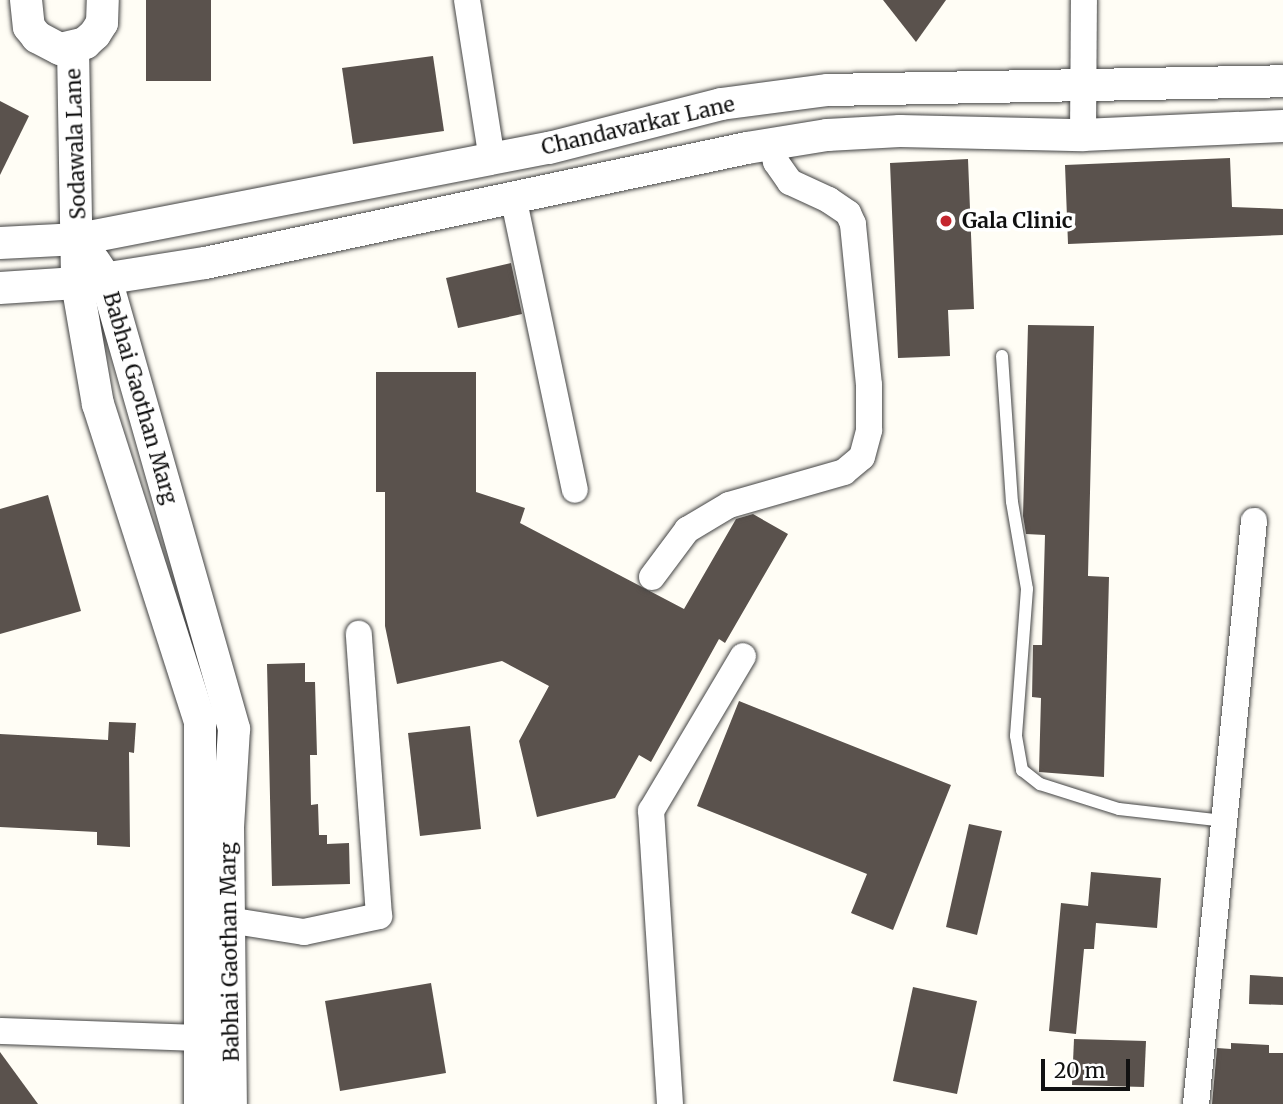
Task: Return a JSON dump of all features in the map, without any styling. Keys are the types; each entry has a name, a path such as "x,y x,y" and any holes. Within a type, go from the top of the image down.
{"street":[{"path":"23,1 29,27 37,37 60,49 73,48 95,34 102,23 103,0"},
{"path":"467,0 492,159"},
{"path":"1083,135 1084,0"},
{"name":"Sodawala Lane","path":"73,48 79,239"},
{"name":"Chandavarkar Lane","path":"0,243 79,239 492,159 734,102 828,90 1283,81"},
{"path":"0,288 91,281 205,264 514,201 772,144 900,131 1083,135 1283,126"},
{"path":"652,576 687,530 729,505 844,472 862,457 867,439 869,385 853,224 848,213 829,200 790,182 776,162 772,144"},
{"path":"514,201 575,490"},
{"name":"Babhai Gaothan Marg","path":"79,239 234,729 228,827 232,920 231,1104"},
{"name":"Babhai Gaothan Marg","path":"91,281 98,404 200,721 201,1104"},
{"path":"1196,1104 1254,521"},
{"path":"200,915 304,932 379,916 359,634"},
{"path":"670,1104 651,811 743,656"},
{"path":"0,1031 200,1038"}],"lane":[{"path":"1002,356 1012,502 1027,589 1016,736 1022,770 1040,784 1119,809 1225,821"}],"building":[{"path":"146,0 211,0 211,81 146,81"},
{"path":"883,0 946,0 916,42"},
{"path":"433,56 444,131 353,144 342,68"},
{"path":"0,101 29,116 0,175"},
{"path":"1230,158 1232,207 1283,209 1283,235 1068,244 1065,165"},
{"path":"968,159 974,309 948,310 950,356 898,358 890,163"},
{"path":"511,263 522,314 458,328 446,278"},
{"path":"1028,325 1094,326 1088,576 1109,577 1104,777 1039,772 1041,698 1032,697 1033,645 1042,645 1045,535 1026,534 1023,516"},
{"path":"376,372 476,372 476,492 525,508 520,523 684,609 736,519 753,514 788,534 725,643 719,639 651,762 639,755 615,798 537,817 519,741 549,686 502,661 397,684 385,626 385,492 376,492"},
{"path":"48,495 81,611 0,634 0,509"},
{"path":"305,663 305,682 315,682 317,755 310,755 311,805 318,804 319,835 327,835 327,844 349,843 350,884 272,886 267,664"},
{"path":"739,701 951,785 893,930 851,913 867,874 697,806"},
{"path":"109,722 136,723 134,753 129,752 130,847 97,845 97,832 0,827 0,734 108,740"},
{"path":"470,726 481,829 420,836 408,733"},
{"path":"969,824 1002,831 977,935 946,927"},
{"path":"1091,872 1161,878 1157,928 1096,923 1094,949 1084,949 1076,1034 1049,1031 1061,903 1088,906"},
{"path":"1250,975 1283,977 1283,1005 1249,1004"},
{"path":"431,983 446,1073 340,1091 325,1001"},
{"path":"913,987 977,1001 957,1094 893,1081"},
{"path":"1074,1039 1146,1041 1144,1087 1072,1085"},
{"path":"1231,1043 1269,1045 1269,1053 1283,1053 1283,1104 1212,1104 1217,1048 1231,1049"},
{"path":"0,1052 38,1104 0,1104"}],"place":[{"name":"Gala Clinic","path":"946,221"}]}
